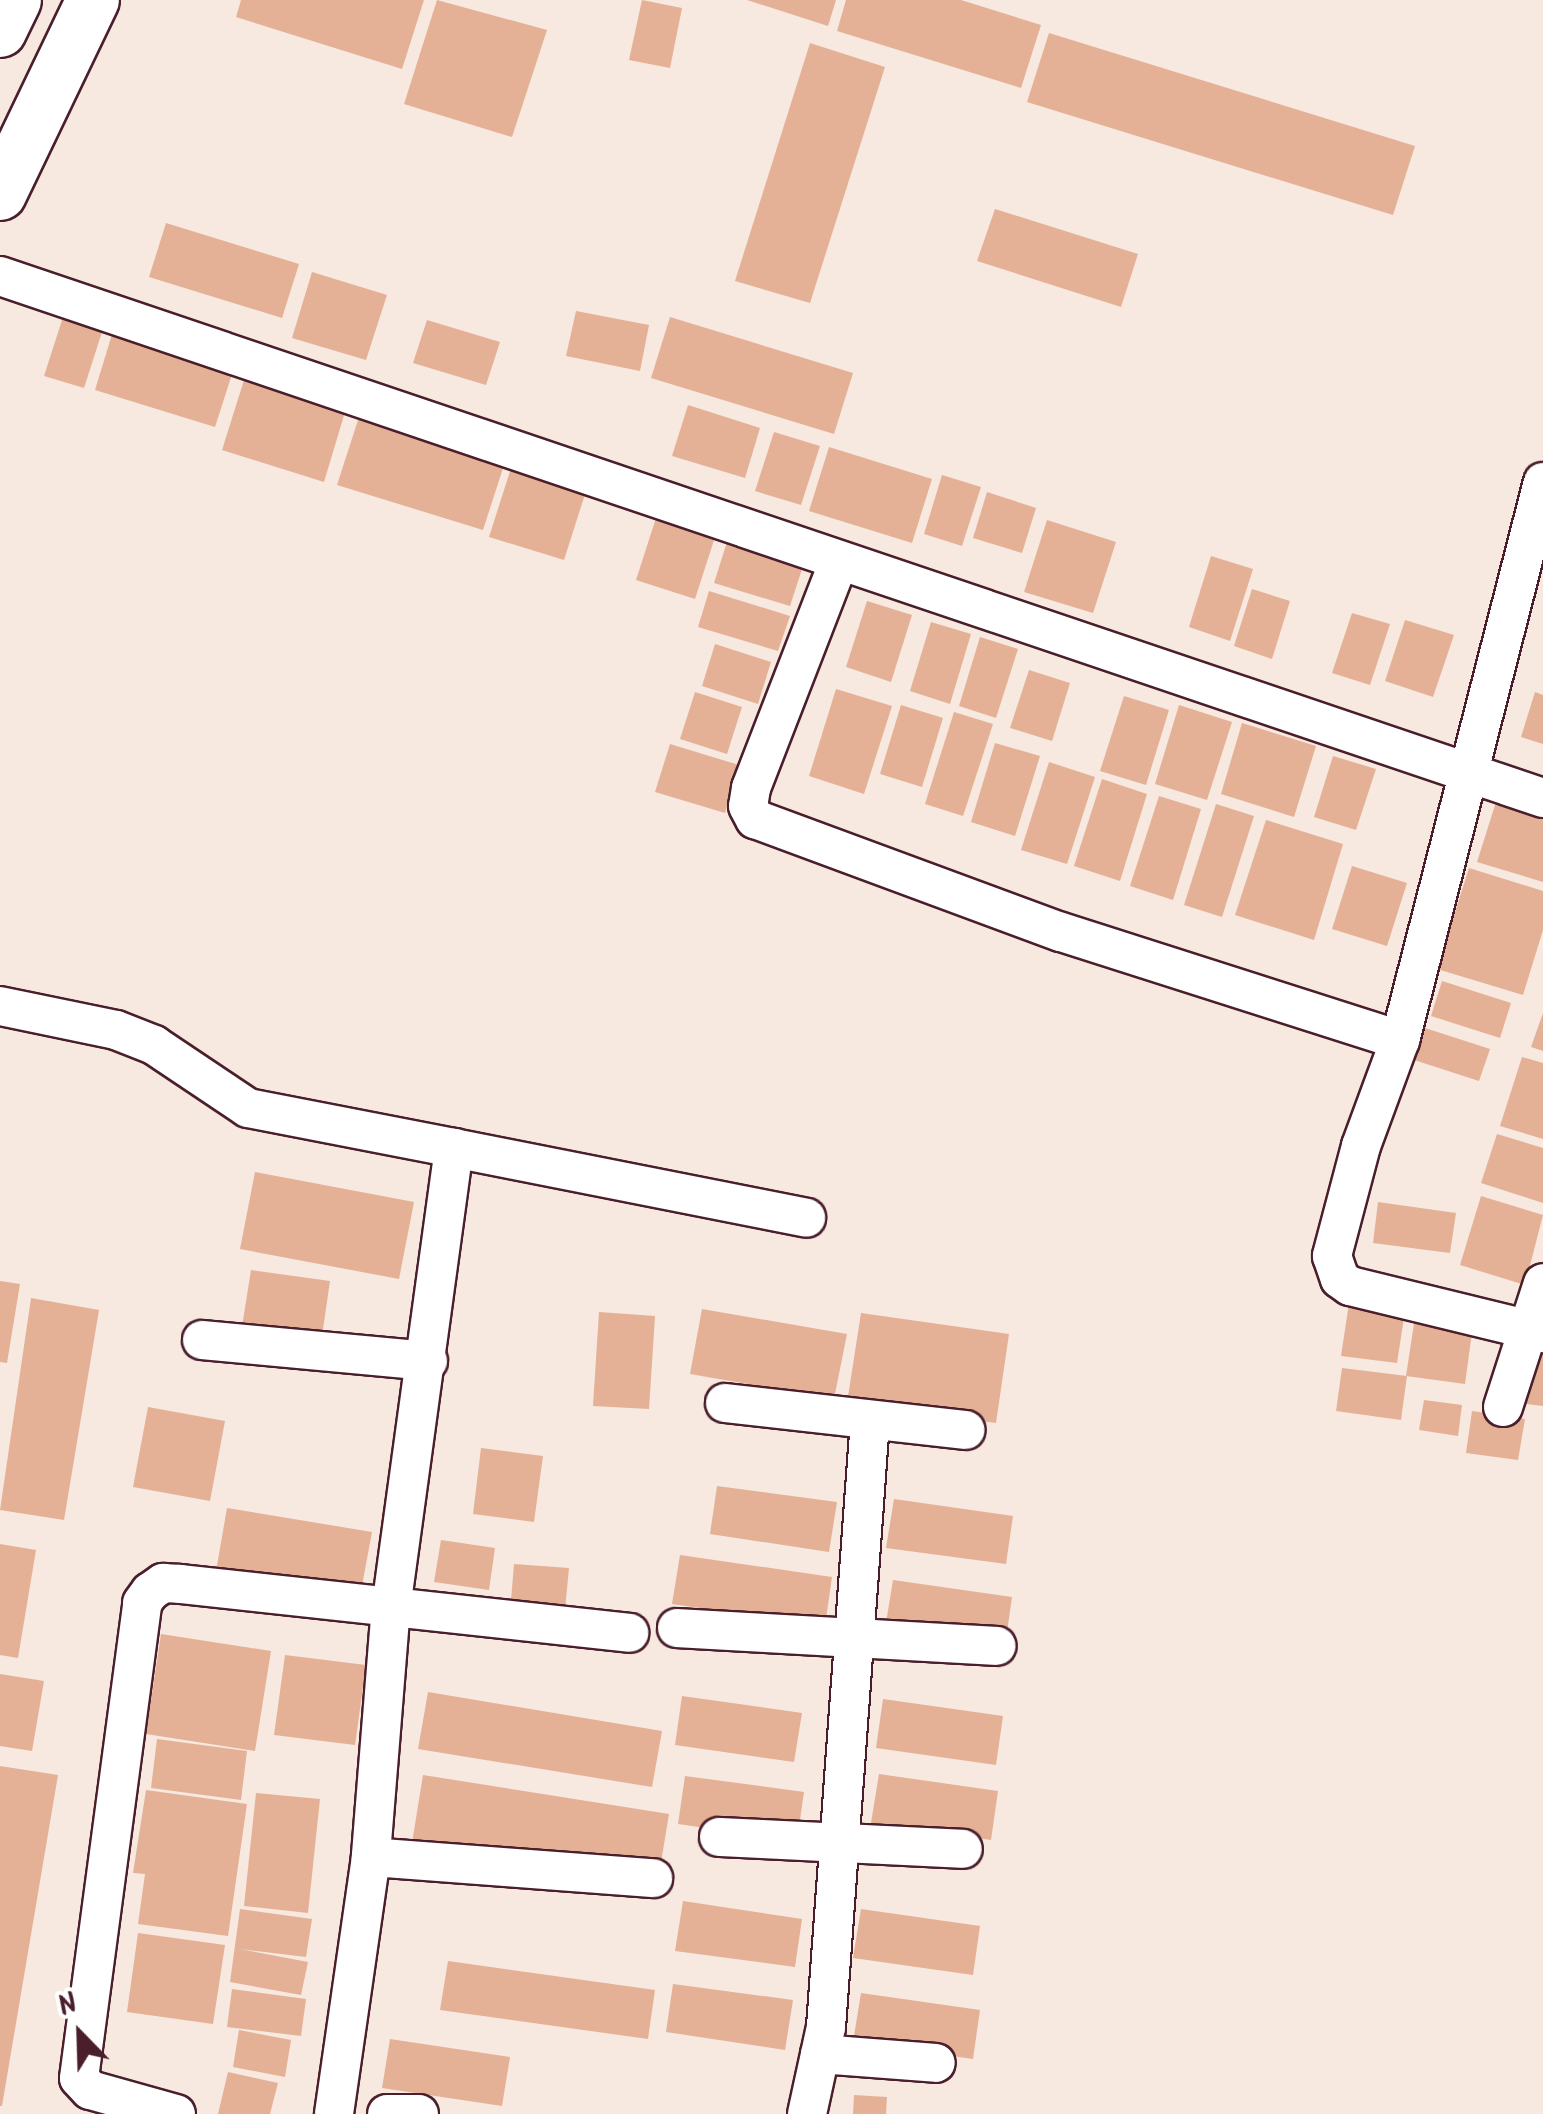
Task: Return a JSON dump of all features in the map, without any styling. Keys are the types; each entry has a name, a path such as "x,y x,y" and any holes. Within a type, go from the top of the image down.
{"street":[{"path":"0,31 15,0"},
{"path":"0,194 94,0"},
{"path":"0,276 1543,798"},
{"path":"1536,1331 1350,1286 1335,1270 1332,1256 1361,1146 1400,1040 1543,482"},
{"path":"838,561 751,788 748,806 755,819 1062,932 1400,1040"},
{"path":"0,1006 116,1030 154,1044 248,1108 806,1218"},
{"path":"334,2114 372,1857 391,1606 428,1361 454,1148"},
{"path":"1503,1407 1536,1331 1543,1283"},
{"path":"202,1340 428,1361"},
{"path":"725,1404 965,1430"},
{"path":"807,2114 820,2054 840,1843 870,1420"},
{"path":"176,2114 90,2090 79,2078 142,1603 163,1583 629,1633"},
{"path":"677,1628 996,1646"},
{"path":"719,1836 963,1849"},
{"path":"372,1857 653,1878"},
{"path":"820,2054 936,2063"},
{"path":"387,2114 418,2114"}],"building":[{"path":"241,0 424,0 402,69 236,17"},
{"path":"437,0 547,30 512,137 404,104"},
{"path":"642,0 682,8 670,68 629,60"},
{"path":"747,0 836,0 828,26"},
{"path":"846,0 961,0 1041,25 1021,88 837,31"},
{"path":"1049,33 1415,146 1393,215 1027,102"},
{"path":"810,43 885,67 810,303 735,281"},
{"path":"995,209 1138,254 1121,307 977,261"},
{"path":"166,223 299,264 282,318 149,277"},
{"path":"312,272 387,295 366,360 292,338"},
{"path":"576,311 649,325 640,371 566,356"},
{"path":"63,317 103,329 84,388 44,376"},
{"path":"670,317 853,373 834,434 651,378"},
{"path":"427,320 500,342 486,385 413,363"},
{"path":"113,331 234,368 215,427 95,390"},
{"path":"244,380 345,412 324,482 222,450"},
{"path":"688,405 760,428 745,478 672,456"},
{"path":"359,417 505,462 483,530 337,485"},
{"path":"774,432 820,446 801,505 755,491"},
{"path":"829,447 932,479 912,543 809,511"},
{"path":"512,465 587,488 564,560 489,537"},
{"path":"942,475 981,487 962,546 924,534"},
{"path":"987,492 1036,508 1022,553 973,538"},
{"path":"656,518 715,537 695,599 636,580"},
{"path":"1047,520 1116,542 1093,613 1024,592"},
{"path":"727,542 803,566 790,606 714,583"},
{"path":"1211,556 1253,569 1230,641 1189,627"},
{"path":"1252,589 1290,601 1272,659 1234,646"},
{"path":"709,591 790,616 778,651 698,627"},
{"path":"867,601 912,615 891,682 846,667"},
{"path":"1352,613 1390,624 1370,685 1332,673"},
{"path":"1405,620 1454,635 1433,697 1385,681"},
{"path":"931,622 971,634 950,704 910,691"},
{"path":"980,637 1018,649 996,718 959,706"},
{"path":"715,644 771,662 758,704 702,686"},
{"path":"1029,670 1070,683 1052,741 1010,728"},
{"path":"836,689 892,706 864,794 809,776"},
{"path":"695,692 742,707 727,754 680,739"},
{"path":"1535,692 1543,695 1543,744 1521,737"},
{"path":"1124,696 1169,710 1146,785 1100,771"},
{"path":"901,705 943,718 922,787 880,774"},
{"path":"1179,705 1232,722 1207,800 1155,784"},
{"path":"954,712 993,724 963,816 925,804"},
{"path":"1242,723 1316,746 1294,817 1221,794"},
{"path":"995,743 1040,756 1015,836 971,822"},
{"path":"670,744 739,765 725,813 655,792"},
{"path":"1333,756 1376,769 1356,830 1314,817"},
{"path":"1049,762 1095,777 1067,864 1021,850"},
{"path":"1102,779 1147,794 1120,881 1074,866"},
{"path":"1159,796 1201,809 1173,900 1130,886"},
{"path":"1496,802 1543,816 1543,882 1477,862"},
{"path":"1216,804 1254,816 1222,917 1184,905"},
{"path":"1266,820 1343,844 1314,940 1235,915"},
{"path":"1352,866 1407,883 1387,946 1332,929"},
{"path":"1469,868 1543,891 1543,930 1523,995 1437,969"},
{"path":"1442,981 1511,1003 1500,1038 1431,1016"},
{"path":"1543,1013 1543,1051 1531,1047"},
{"path":"1422,1027 1490,1049 1479,1081 1411,1059"},
{"path":"1522,1057 1543,1063 1543,1139 1500,1126"},
{"path":"1497,1134 1543,1148 1543,1203 1481,1183"},
{"path":"255,1172 414,1202 399,1279 240,1249"},
{"path":"1481,1196 1543,1215 1525,1285 1460,1265"},
{"path":"1378,1202 1456,1213 1450,1253 1373,1243"},
{"path":"251,1270 330,1281 321,1343 241,1333"},
{"path":"0,1281 20,1284 7,1363 0,1362"},
{"path":"31,1298 99,1310 64,1520 0,1510"},
{"path":"1349,1303 1405,1311 1397,1363 1341,1356"},
{"path":"702,1309 847,1334 834,1399 690,1374"},
{"path":"599,1312 655,1316 649,1409 593,1406"},
{"path":"861,1313 1009,1334 996,1423 847,1403"},
{"path":"1415,1317 1473,1325 1465,1384 1406,1376"},
{"path":"1528,1347 1543,1349 1543,1406 1519,1403"},
{"path":"1342,1368 1407,1376 1401,1420 1336,1411"},
{"path":"1424,1400 1462,1405 1458,1436 1419,1430"},
{"path":"148,1407 225,1421 210,1501 133,1487"},
{"path":"1472,1411 1525,1419 1518,1460 1466,1453"},
{"path":"481,1448 543,1456 534,1522 473,1514"},
{"path":"717,1486 837,1502 829,1552 710,1534"},
{"path":"894,1499 1013,1516 1006,1564 886,1548"},
{"path":"227,1508 372,1532 359,1602 215,1577"},
{"path":"441,1540 495,1548 489,1590 434,1582"},
{"path":"0,1544 36,1550 18,1658 0,1655"},
{"path":"680,1555 832,1577 825,1626 672,1604"},
{"path":"514,1564 569,1568 563,1630 509,1625"},
{"path":"893,1580 1012,1597 1005,1646 885,1629"},
{"path":"161,1634 271,1651 255,1751 146,1734"},
{"path":"285,1655 366,1665 355,1745 274,1735"},
{"path":"0,1674 44,1681 32,1751 0,1746"},
{"path":"428,1692 662,1731 652,1787 418,1749"},
{"path":"682,1696 802,1713 794,1762 675,1745"},
{"path":"883,1699 1003,1716 996,1765 876,1748"},
{"path":"157,1739 247,1751 241,1800 151,1788"},
{"path":"0,1766 58,1775 2,2106 0,2106"},
{"path":"879,1774 998,1791 991,1840 871,1823"},
{"path":"423,1775 669,1814 657,1887 411,1849"},
{"path":"685,1776 804,1792 797,1841 678,1824"},
{"path":"146,1790 247,1804 228,1936 138,1924 145,1874 133,1873"},
{"path":"256,1793 320,1799 308,1913 244,1906"},
{"path":"683,1901 802,1919 795,1967 675,1951"},
{"path":"240,1909 312,1919 306,1957 240,1949 308,1962 301,1995 230,1982"},
{"path":"861,1909 980,1926 973,1975 853,1958"},
{"path":"138,1933 225,1945 213,2024 127,2012"},
{"path":"448,1961 655,1990 648,2039 440,2010"},
{"path":"673,1984 793,2000 785,2050 666,2032"},
{"path":"232,1989 306,1999 301,2036 227,2027"},
{"path":"861,1993 980,2010 973,2059 853,2042"},
{"path":"239,2030 291,2040 285,2077 233,2067"},
{"path":"390,2039 510,2057 502,2106 382,2088"},
{"path":"228,2072 278,2083 270,2114 218,2114"},
{"path":"854,2095 887,2097 886,2114 853,2114"}]}
